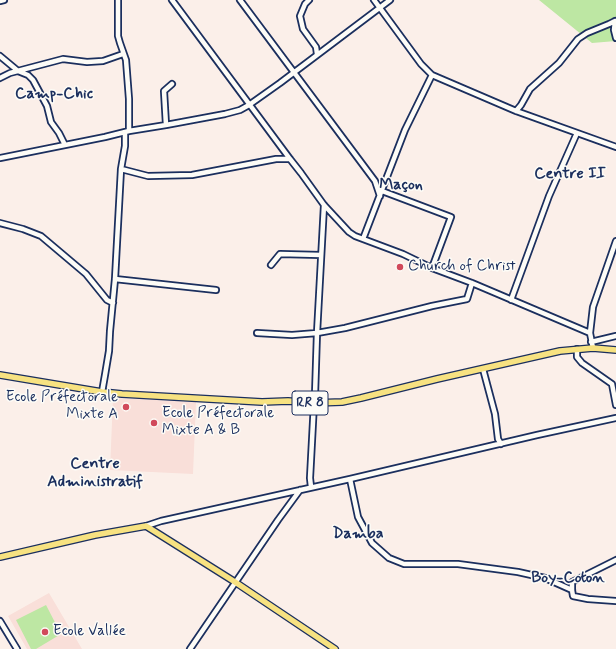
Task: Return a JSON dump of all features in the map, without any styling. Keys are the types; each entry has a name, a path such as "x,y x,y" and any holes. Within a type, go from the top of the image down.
{"main road":[{"name":"RR 8","path":"0,375 102,392 167,397 314,403 342,402 560,351 593,348 616,350"},
{"path":"0,557 95,534 146,526 235,582 335,649"}],"street":[{"path":"0,1 4,0"},
{"path":"102,392 109,351 115,279 121,169 129,112 126,60 118,36 118,0"},
{"path":"172,0 249,105 302,173 324,205 349,232 590,333"},
{"path":"240,0 375,181 380,196"},
{"path":"309,0 305,4 300,16 303,29 316,47 317,54"},
{"path":"374,0 421,64 432,75 516,111 616,147"},
{"path":"0,158 105,137 127,131 166,125 240,110 280,83 390,0"},
{"path":"516,111 530,89 559,63 578,39 587,33 615,21 614,30 616,38"},
{"path":"0,78 10,73 64,59 86,62 103,61 124,54"},
{"path":"0,56 18,71 28,75 33,80 46,106 51,122 65,145"},
{"path":"363,239 405,130 432,75"},
{"path":"166,125 164,91 172,84"},
{"path":"511,300 549,196 577,133"},
{"path":"121,169 148,176 192,175 276,159 290,159"},
{"path":"382,191 451,217 432,268"},
{"path":"311,487 310,478 324,205"},
{"path":"0,223 23,229 41,236 86,274 107,300 112,303"},
{"path":"593,348 590,333 593,307 616,241"},
{"path":"271,265 280,254 321,255"},
{"path":"115,279 216,290"},
{"path":"257,333 292,335 317,333 344,328 432,306 467,299 472,283"},
{"path":"591,342 616,336"},
{"path":"577,349 577,357 582,363 612,384 616,405"},
{"path":"483,369 495,414 498,439 501,444"},
{"path":"146,526 161,521 616,418"},
{"path":"350,479 358,517 372,543 389,558 404,564 458,564 518,572 545,578 572,590"},
{"path":"190,649 300,490"},
{"path":"616,560 572,582 572,596 616,601"},
{"path":"0,621 17,649"}],"shaded area":[{"name":"Ecole Préfectorale Mixte A & B","path":"113,398 196,402 193,474 110,470"},
{"name":"Ecole Vallée","path":"49,593 82,649 27,649 8,616"}],"green space":[{"path":"539,0 616,0 616,41 592,43"},
{"path":"46,605 61,634 36,649 31,649 16,620"}],"place":[{"name":"Church of Christ","path":"400,267"},
{"name":"Ecole Préfectorale Mixte A","path":"126,407"},
{"name":"Ecole Préfectorale Mixte A & B","path":"154,423"},
{"name":"Ecole Vallée","path":"45,632"}],"district":[{"name":"Camp-Chic","path":"54,95"},
{"name":"Centre II","path":"570,175"},
{"name":"Maçon","path":"401,186"},
{"name":"Centre Administratif","path":"95,474"},
{"name":"Damba","path":"358,535"},
{"name":"Boy-Coton","path":"568,579"}]}
